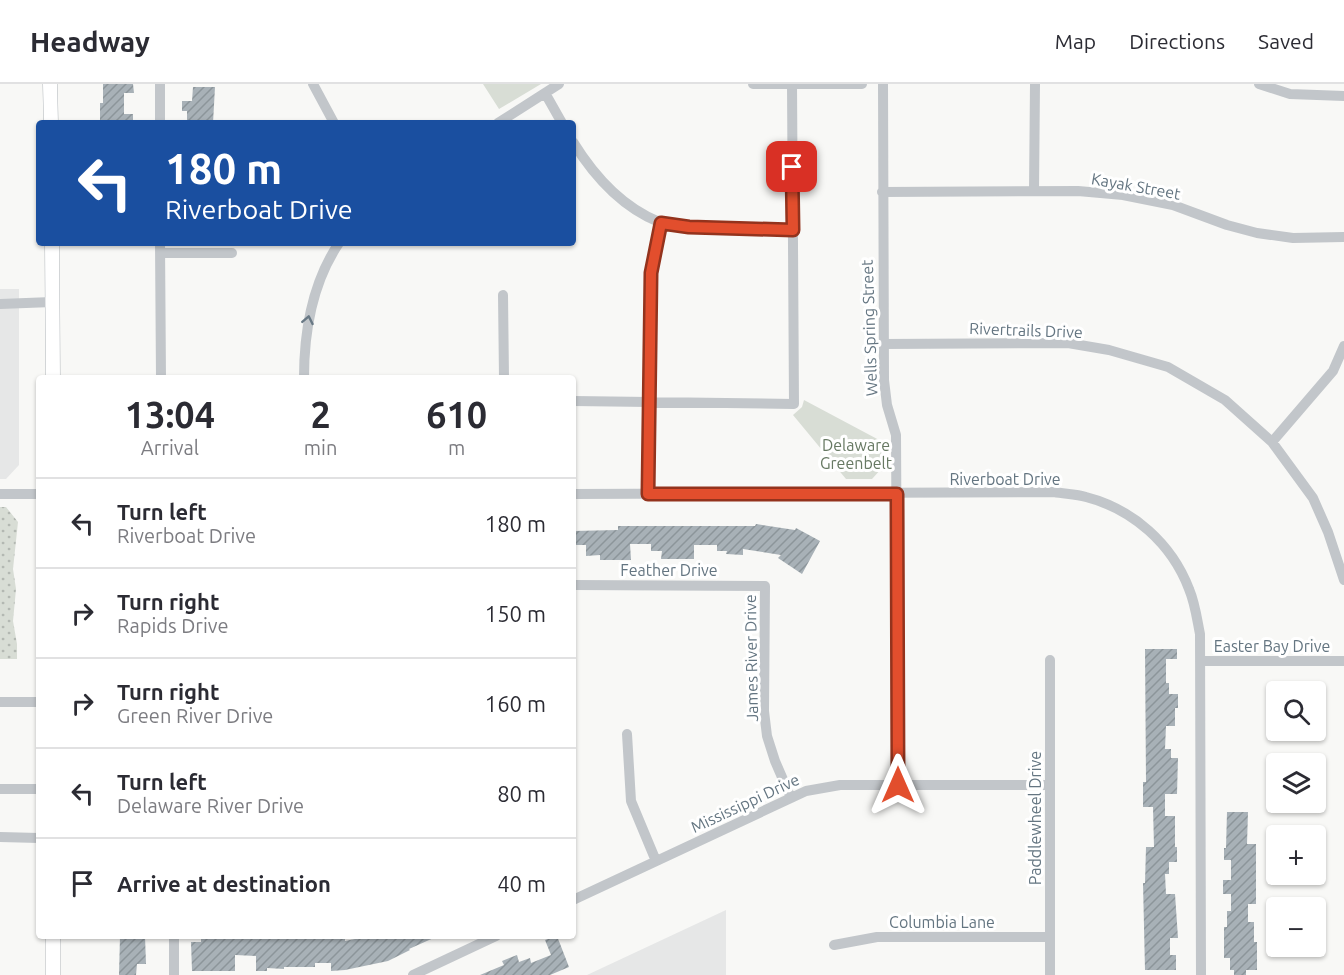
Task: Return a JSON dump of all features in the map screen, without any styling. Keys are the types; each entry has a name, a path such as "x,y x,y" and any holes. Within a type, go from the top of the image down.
{"main road":[{"path":"50,84 51,120"},
{"path":"52,246 53,375"},
{"path":"53,939 53,975"}],"street":[{"path":"160,84 160,120"},
{"path":"313,84 332,120"},
{"path":"503,120 559,84"},
{"path":"753,84 862,84"},
{"path":"576,401 794,404 792,84"},
{"name":"Wells Spring Street","path":"882,84 882,344 887,405 896,435 898,785"},
{"path":"1034,191 1035,84"},
{"path":"1259,84 1290,94 1344,96"},
{"path":"545,93 560,120"},
{"path":"576,147 587,165 610,189 633,208 661,223 689,227 793,230"},
{"name":"Kayak Street","path":"882,192 1078,191 1123,195 1173,205 1227,225 1257,233 1293,238 1344,237"},
{"path":"648,494 651,273 661,223"},
{"path":"304,375 305,338 311,305 321,275 337,246"},
{"path":"160,375 160,248 232,253"},
{"path":"503,295 504,375"},
{"path":"0,304 52,302"},
{"name":"Rivertrails Drive","path":"882,344 1068,343 1109,350 1168,367 1226,400 1272,442 1313,498 1328,532 1344,580"},
{"path":"1272,442 1333,371 1344,346"},
{"name":"Riverboat Drive","path":"576,494 1054,492 1086,497 1114,507 1139,523 1162,543 1180,568 1190,591 1200,634 1201,975"},
{"path":"0,494 36,494"},
{"name":"Feather Drive","path":"576,585 765,586"},
{"name":"James River Drive","path":"765,586 764,711 775,761 791,798"},
{"name":"Paddlewheel Drive","path":"1050,660 1050,975"},
{"name":"Easter Bay Drive","path":"1200,661 1344,661"},
{"path":"0,702 36,702"},
{"path":"627,734 631,801 656,861"},
{"name":"Mississippi Drive","path":"576,899 791,798 818,788 840,785 1050,786"},
{"path":"0,789 36,789"},
{"path":"0,837 36,838"},
{"name":"Columbia Lane","path":"834,945 877,938 1050,937"},
{"path":"174,939 174,975"},
{"path":"412,975 490,939"}],"path":[{"path":"872,449 878,447"}],"shaded area":[{"path":"0,289 19,289 19,465 6,479 0,479"},
{"path":"726,910 726,975 587,975"}],"green space":[{"path":"483,84 541,84 499,109"},
{"name":"Delaware Greenbelt","path":"804,400 881,441 882,468 872,479 846,479 793,415 802,407"},
{"path":"0,507 6,507 18,522 13,569 16,589 13,621 17,659 0,659"}],"building":[{"path":"103,84 133,84 134,93 124,93 124,114 133,114 133,120 100,120 100,103 103,103"},
{"path":"193,87 215,87 213,120 187,120 187,111 182,111 182,101 192,101"},
{"path":"756,524 795,530 796,528 820,541 802,574 778,558 781,555 743,549 743,555 726,554 727,551 717,551 717,545 694,545 694,559 661,559 662,551 651,551 651,544 630,544 631,560 600,560 600,555 586,556 586,545 576,545 576,531 618,530 618,526 755,526"},
{"path":"1145,649 1177,649 1177,659 1166,659 1166,683 1169,683 1169,694 1178,694 1178,708 1175,708 1175,726 1166,726 1165,749 1171,749 1171,758 1178,758 1177,794 1165,794 1165,816 1175,816 1175,847 1177,847 1177,862 1169,862 1169,874 1165,874 1166,894 1175,894 1178,938 1170,938 1170,955 1176,955 1176,970 1145,970 1143,883 1145,883 1146,847 1154,847 1153,807 1143,807 1143,782 1146,782"},
{"path":"1227,812 1248,812 1247,844 1256,844 1256,904 1248,904 1248,922 1254,922 1257,970 1246,970 1246,975 1234,975 1234,970 1230,970 1230,958 1224,958 1224,927 1227,927 1227,911 1231,911 1231,894 1223,894 1223,880 1231,880 1231,860 1224,860"},
{"path":"120,939 145,939 146,964 137,964 136,975 119,975"},
{"path":"201,939 345,939 345,941 431,939 388,961 331,971 331,963 315,963 315,967 267,968 267,971 256,971 256,956 235,955 235,971 192,971 191,942 201,942"},
{"path":"558,939 569,967 550,975 480,975 504,965 502,961 517,955 519,962 530,958 531,963 551,955 545,940"}],"route":[{"path":"792,167 793,230 689,227 661,223 651,273 648,494 897,494 898,785"}]}
